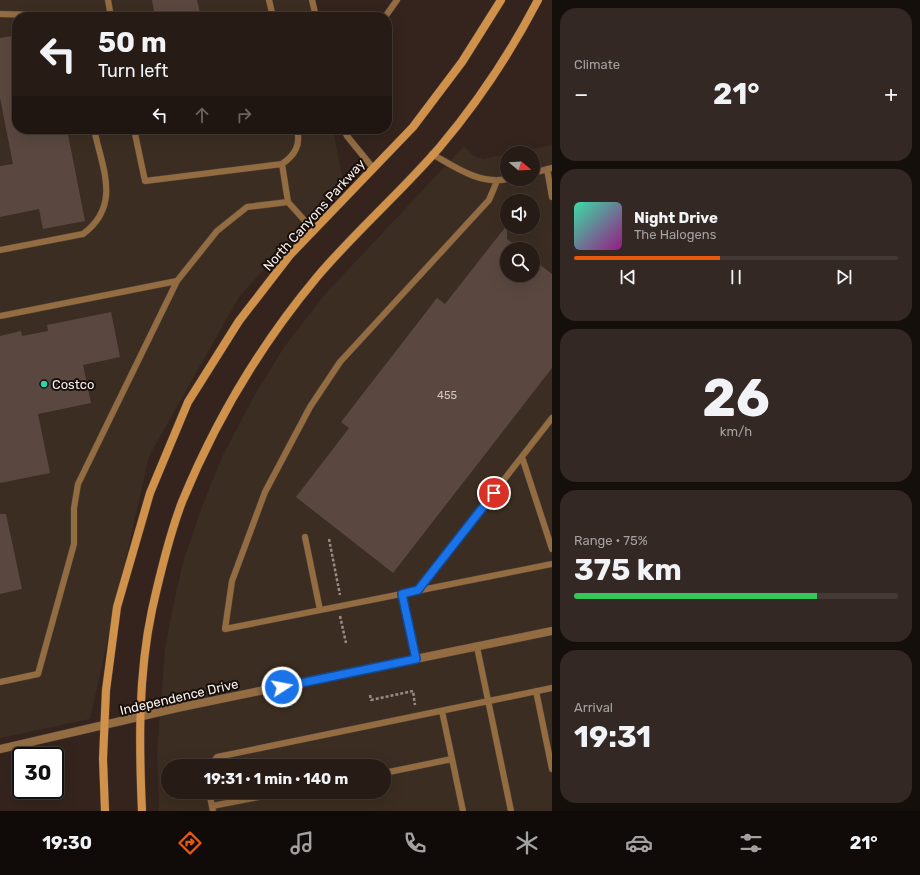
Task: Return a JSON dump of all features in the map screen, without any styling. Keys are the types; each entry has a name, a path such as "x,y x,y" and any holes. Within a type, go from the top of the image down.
{"main road":[{"name":"North Canyons Parkway","path":"105,811 106,690 117,607 150,493 188,402 234,328 290,255 413,127 462,62 501,0"},
{"path":"142,811 140,717 142,680 152,612 182,502 221,419 268,340 317,277 432,154 492,78 538,0"}],"street":[{"name":"Independence Drive","path":"0,749 140,717 552,631"}],"lane":[{"path":"108,0 110,12"},
{"path":"269,0 272,12"},
{"path":"312,0 315,12"},
{"path":"389,12 397,0"},
{"path":"0,14 12,14"},
{"path":"0,250 83,234 93,226 104,210 108,194 95,134"},
{"path":"135,134 145,181 282,164 291,158 299,139 298,134"},
{"path":"345,134 373,168"},
{"path":"432,154 470,175 500,180"},
{"path":"282,164 288,202 314,231"},
{"path":"549,169 552,197"},
{"path":"497,181 488,200 340,362 310,407 265,492 232,581 225,629 552,564"},
{"path":"0,682 38,674 74,544 74,508 78,484 177,281 218,231 247,207 288,202"},
{"path":"0,316 177,281"},
{"path":"418,590 552,418"},
{"path":"522,457 552,548"},
{"path":"305,537 320,610"},
{"path":"402,594 416,659"},
{"path":"477,646 487,701 511,811"},
{"path":"215,759 217,757 552,688"},
{"path":"536,691 552,769"},
{"path":"442,711 463,811"},
{"path":"391,772 452,759"},
{"path":"210,799 212,809 255,799"}],"path":[{"path":"329,539 340,597 340,618 346,643"},
{"path":"370,695 371,700 412,691 416,708"}],"shaded area":[{"path":"0,0 309,0 311,12 12,12 12,134 334,134 343,182 239,297 149,456 90,719 0,738"},
{"path":"552,145 552,811 159,811 157,752 165,650 171,616 183,562 203,504 222,457 253,398 284,347 326,293 464,146 474,156 484,159 500,156 500,186 540,186 540,147"}],"building":[{"path":"152,0 197,0 200,12 154,12"},
{"path":"12,36 12,134 68,134 85,221 43,229 39,209 0,217 0,166 13,164 0,98 0,38"},
{"path":"500,234 507,234 507,239 511,242 500,242 500,282 540,282 540,265 552,274 552,368 393,573 296,497 349,428 341,422 437,298 445,304"},
{"name":"Costco","path":"111,312 120,357 83,365 91,403 38,414 50,473 0,483 0,336 21,331 22,336 48,331 47,325"},
{"path":"0,514 6,514 22,589 0,594"}],"place":[{"name":"Costco","path":"44,384"}],"route":[{"path":"282,687 416,659 402,594 418,590 494,493"}]}
